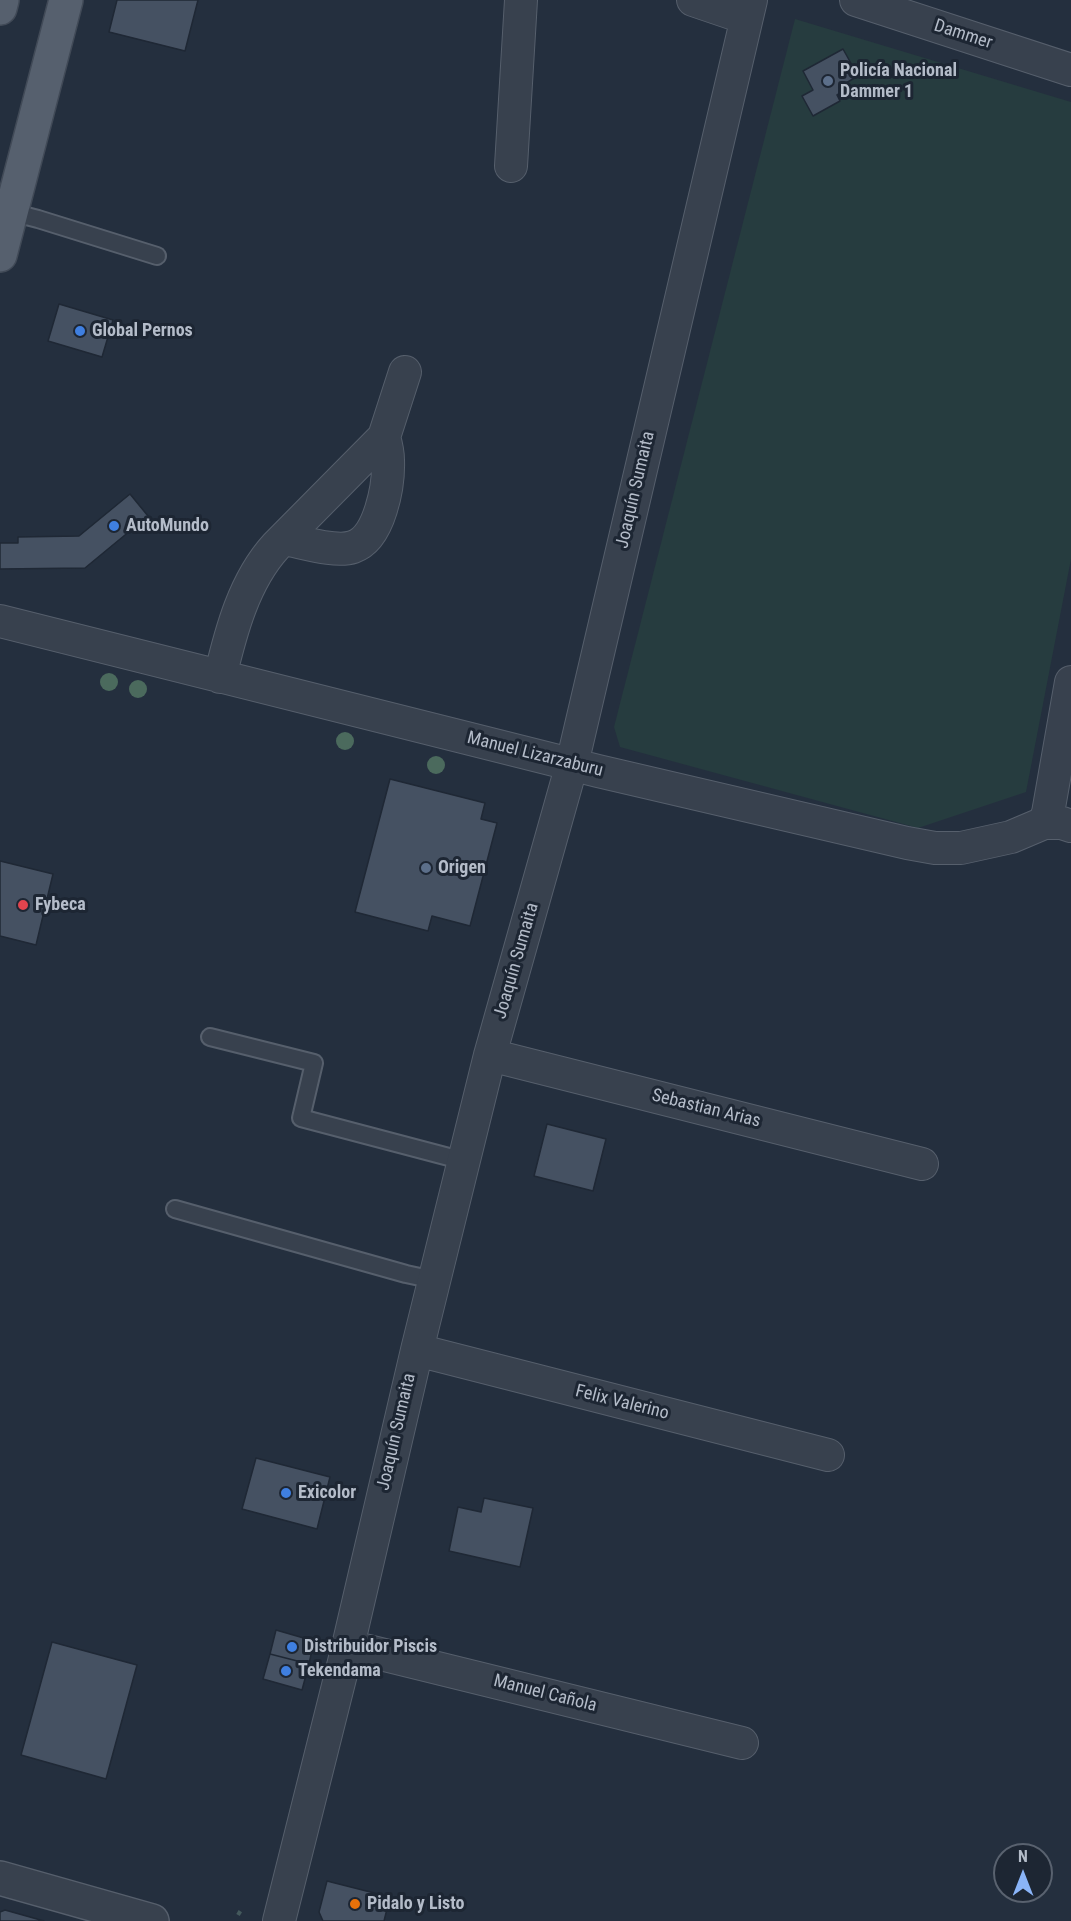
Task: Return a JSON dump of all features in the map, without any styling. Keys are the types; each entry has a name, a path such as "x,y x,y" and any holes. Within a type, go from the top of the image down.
{"main road":[{"path":"0,8 2,0"},
{"path":"0,255 66,0"}],"street":[{"path":"512,166 521,0"},
{"path":"693,0 748,9"},
{"name":"Dammer","path":"856,0 1071,70"},
{"name":"Joaquín Sumaita","path":"279,1921 348,1646 417,1350 490,1055 572,764 748,9"},
{"path":"220,677 228,644 253,577 263,560 384,437 405,372"},
{"path":"284,539 339,549 351,548 360,544 377,523 383,498 388,461 384,437"},
{"name":"Manuel Lizarzaburu","path":"0,621 572,764 935,848 961,848 987,844 1058,824"},
{"path":"1058,824 1048,813 1071,682"},
{"name":"Sebastian Arias","path":"490,1055 922,1164"},
{"name":"Felix Valerino","path":"417,1350 828,1455"},
{"name":"Manuel Cañola","path":"348,1646 742,1743"},
{"path":"0,1878 152,1921"}],"lane":[{"path":"11,212 157,256"},
{"path":"210,1037 314,1063 301,1118 464,1161"},
{"path":"175,1209 434,1280"}],"path":[{"path":"238,1915 241,1910"}],"green space":[{"path":"795,19 1071,102 1071,559 1026,792 918,828 620,747 614,727"}],"building":[{"path":"117,0 198,0 185,51 109,32"},
{"name":"Policía Nacional Dammer 1","path":"843,49 858,76 839,87 842,92 837,95 840,101 813,116 802,96 813,90 803,71"},
{"name":"Global Pernos","path":"59,304 113,320 102,357 48,341"},
{"name":"AutoMundo","path":"130,494 148,516 85,568 0,569 0,543 18,543 18,537 79,536"},
{"name":"Origen","path":"390,779 485,803 481,819 497,823 470,926 432,916 428,931 355,912"},
{"name":"Fybeca","path":"0,861 53,874 36,945 0,936"},
{"path":"547,1124 606,1139 593,1191 534,1176"},
{"name":"Exicolor","path":"256,1458 330,1477 317,1529 242,1509"},
{"path":"484,1498 533,1508 520,1567 449,1551 458,1507 481,1512"},
{"name":"Distribuidor Piscis","path":"276,1630 314,1641 309,1664 270,1654"},
{"path":"52,1642 137,1665 106,1779 21,1755"},
{"name":"Tekendama","path":"270,1654 309,1664 302,1690 263,1679"},
{"name":"Pidalo y Listo","path":"327,1881 390,1897 384,1921 323,1921 319,1912"},
{"path":"5,1910 44,1921 0,1921 0,1912"}],"place":[{"name":"Policía Nacional Dammer 1","path":"828,81"},
{"name":"Global Pernos","path":"80,331"},
{"name":"AutoMundo","path":"114,526"},
{"name":"Origen","path":"426,868"},
{"name":"Fybeca","path":"23,905"},
{"name":"Exicolor","path":"286,1493"},
{"name":"Distribuidor Piscis","path":"292,1647"},
{"name":"Tekendama","path":"286,1671"},
{"name":"Pidalo y Listo","path":"355,1904"}]}
